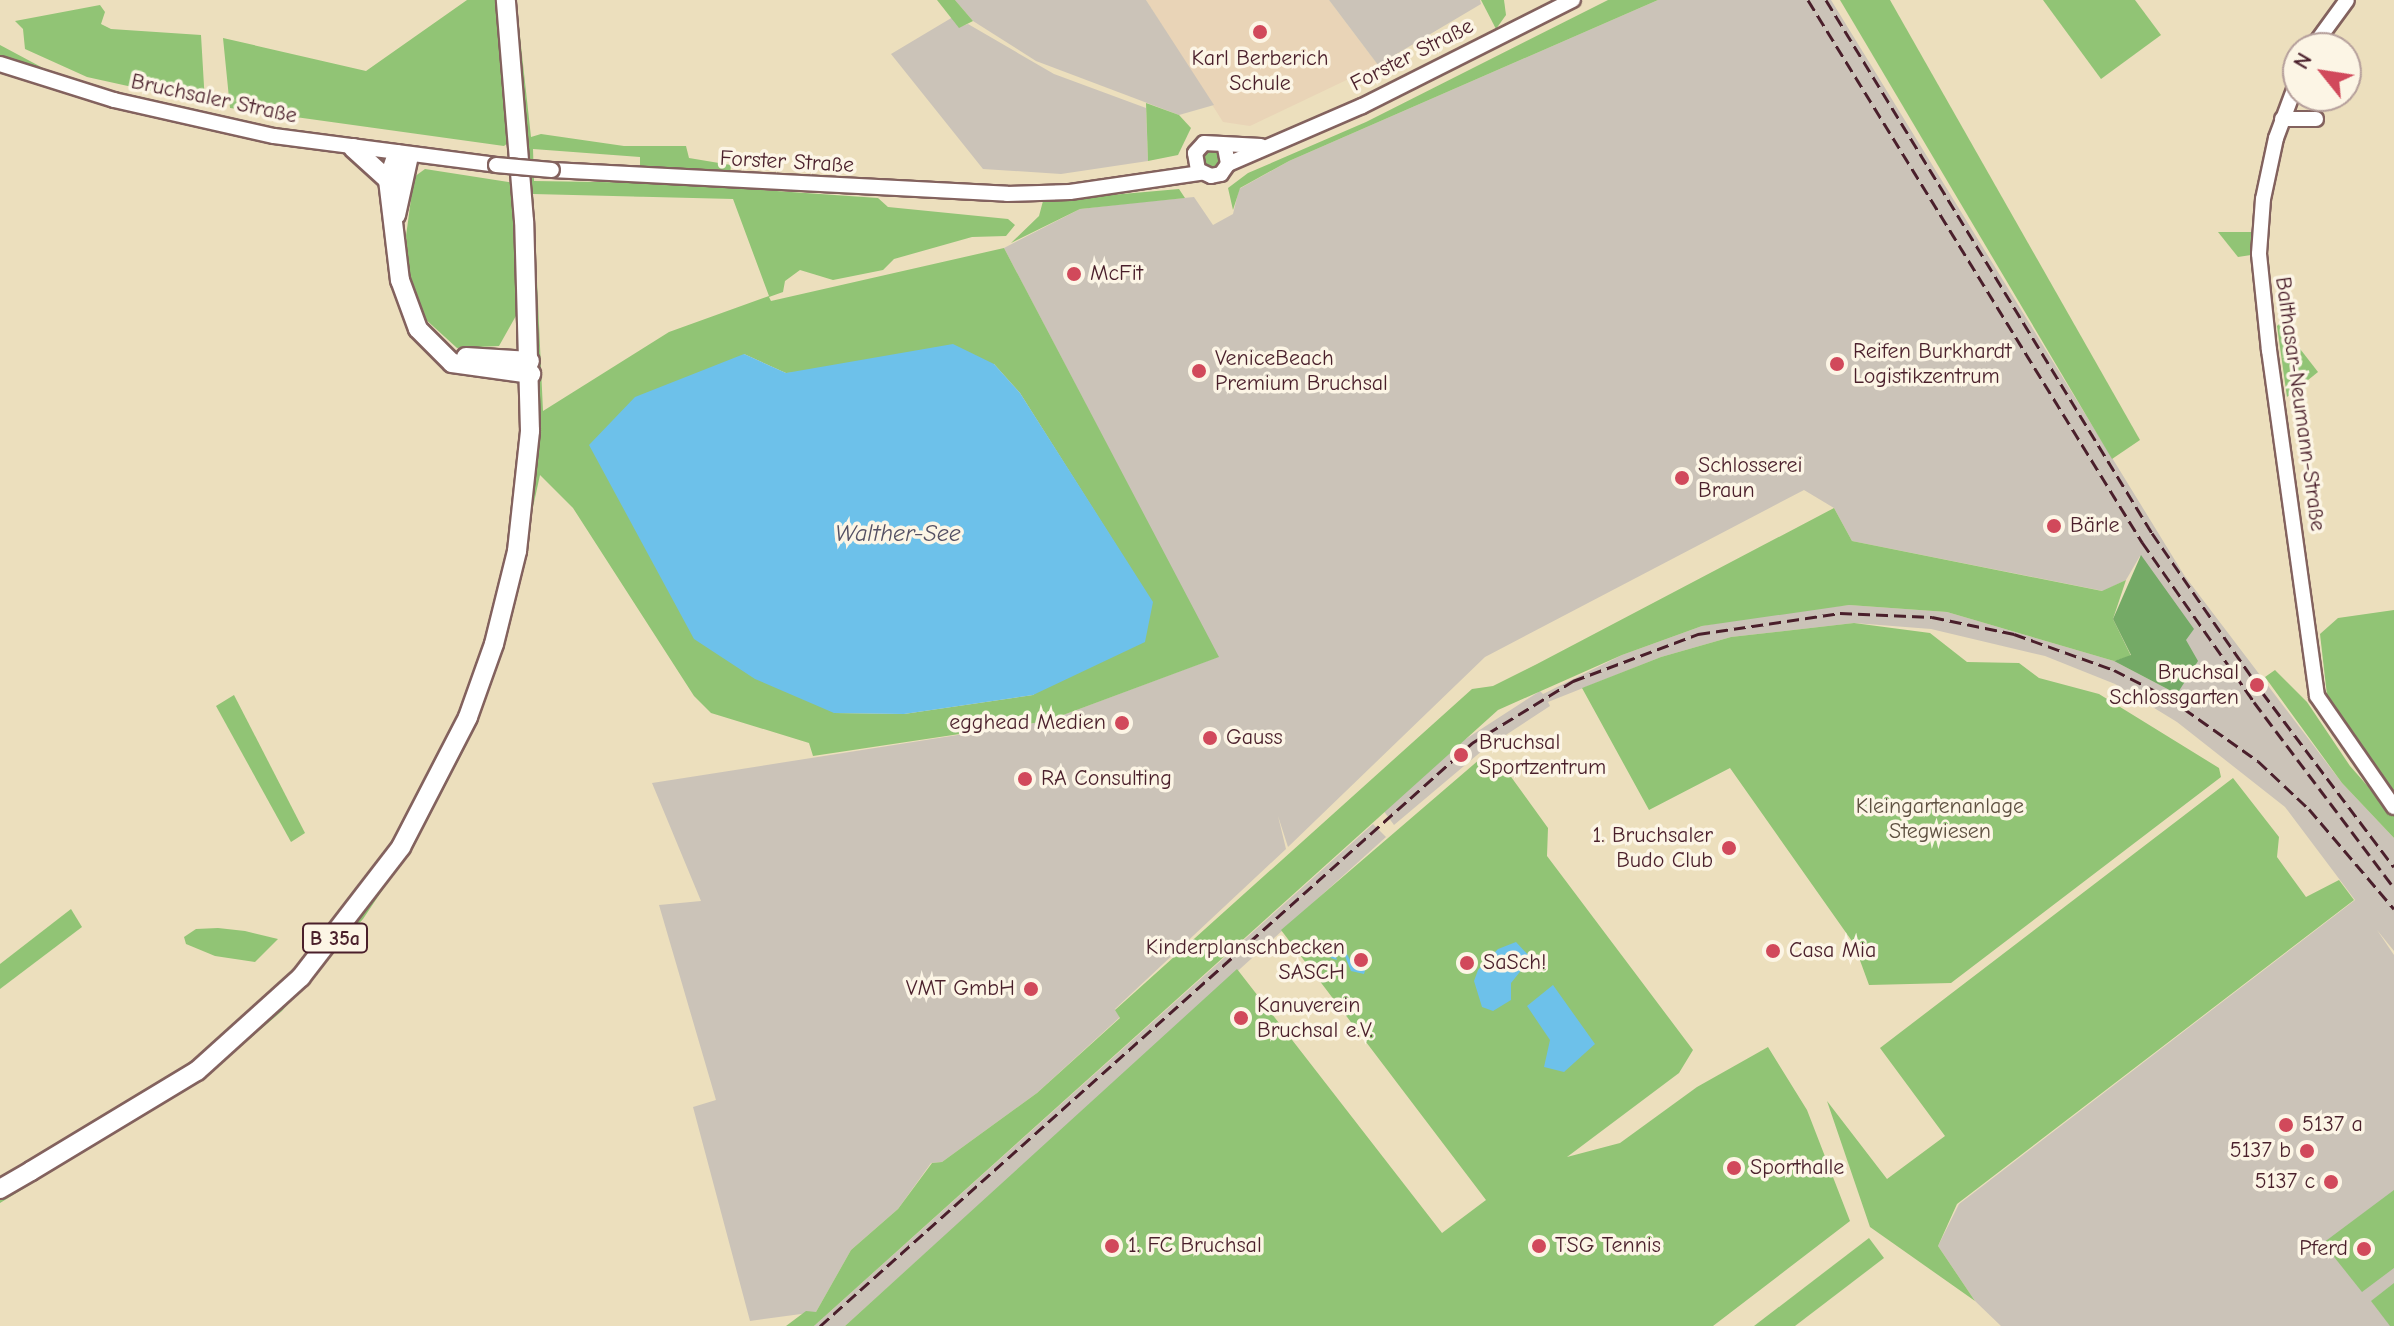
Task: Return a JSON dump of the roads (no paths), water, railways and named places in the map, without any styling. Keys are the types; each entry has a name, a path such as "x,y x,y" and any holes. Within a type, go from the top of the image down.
{"main road":[{"name":"B 35a","path":"0,1186 149,1104 252,1025 331,943 401,847 464,726 503,612 526,485 531,368 529,310 506,0"},
{"path":"353,148 388,180 405,302 423,338 440,353 465,367 531,368"},
{"path":"388,180 403,155"},
{"path":"395,217 403,155"},
{"path":"497,357 516,338 529,310"},
{"path":"440,353 497,357 531,368"}],"street":[{"path":"2324,32 2347,0"},
{"name":"Forster Straße","path":"1228,164 1351,111 1565,1"},
{"name":"Bruchsaler Straße","path":"0,64 24,75 191,119 403,155"},
{"name":"Bruchsaler Straße","path":"0,74 24,75"},
{"name":"Balthasar-Neumann-Straße","path":"2285,112 2263,199 2261,289 2317,696 2339,733 2394,807"},
{"path":"2282,119 2316,119"},
{"path":"1204,143 1225,148 1228,164 1216,176 1201,173 1194,158 1204,143"},
{"name":"Forster Straße","path":"1225,148 1269,146"},
{"name":"Forster Straße","path":"403,155 552,170 1007,194 1070,192 1201,173"},
{"name":"Forster Straße","path":"1162,177 1194,158"}],"water":[{"name":"Walther-See","path":"953,344 994,364 1020,393 1153,602 1145,642 1033,695 904,714 834,713 755,679 694,639 589,445 635,397 744,354 786,373"},
{"path":"1516,942 1531,958 1511,983 1511,1000 1493,1011 1482,1007 1474,981 1478,970 1498,949"},
{"name":"Kinderplanschbecken SASCH","path":"1343,946 1351,962 1360,956 1368,961 1364,974 1351,971 1342,949 1334,950 1337,960 1331,958 1332,948"},
{"path":"1553,985 1595,1044 1564,1072 1544,1067 1550,1040 1527,1006"}],"railway":[{"path":"1808,0 2142,542 2254,702 2394,888"},
{"path":"1826,0 2152,533 2262,692 2394,867"},
{"path":"820,1326 1472,743 1573,681 1698,634 1840,613 1932,617 2014,634 2114,670 2169,698 2258,761 2309,809 2394,909"}],"place":[{"name":"Karl Berberich Schule","path":"1260,32"},
{"name":"McFit","path":"1074,274"},
{"name":"Reifen Burkhardt Logistikzentrum","path":"1837,364"},
{"name":"VeniceBeach Premium Bruchsal","path":"1199,371"},
{"name":"Schlosserei Braun","path":"1682,478"},
{"name":"Bärle","path":"2054,526"},
{"name":"Bruchsal Schlossgarten","path":"2257,685"},
{"name":"egghead Medien","path":"1122,723"},
{"name":"Gauss","path":"1210,738"},
{"name":"Bruchsal Sportzentrum","path":"1461,755"},
{"name":"RA Consulting","path":"1025,779"},
{"name":"1. Bruchsaler Budo Club","path":"1729,848"},
{"name":"Casa Mia","path":"1773,951"},
{"name":"Kinderplanschbecken SASCH","path":"1361,960"},
{"name":"SaSch!","path":"1467,963"},
{"name":"VMT GmbH","path":"1031,989"},
{"name":"Kanuverein Bruchsal e.V.","path":"1241,1018"},
{"name":"5137 a","path":"2286,1125"},
{"name":"5137 b","path":"2307,1151"},
{"name":"Sporthalle","path":"1734,1168"},
{"name":"5137 c","path":"2331,1182"},
{"name":"1. FC Bruchsal","path":"1112,1246"},
{"name":"TSG Tennis","path":"1539,1246"},
{"name":"Pferd","path":"2364,1249"}],"park label":[{"name":"Kleingartenanlage Stegwiesen","path":"1940,818"}]}
